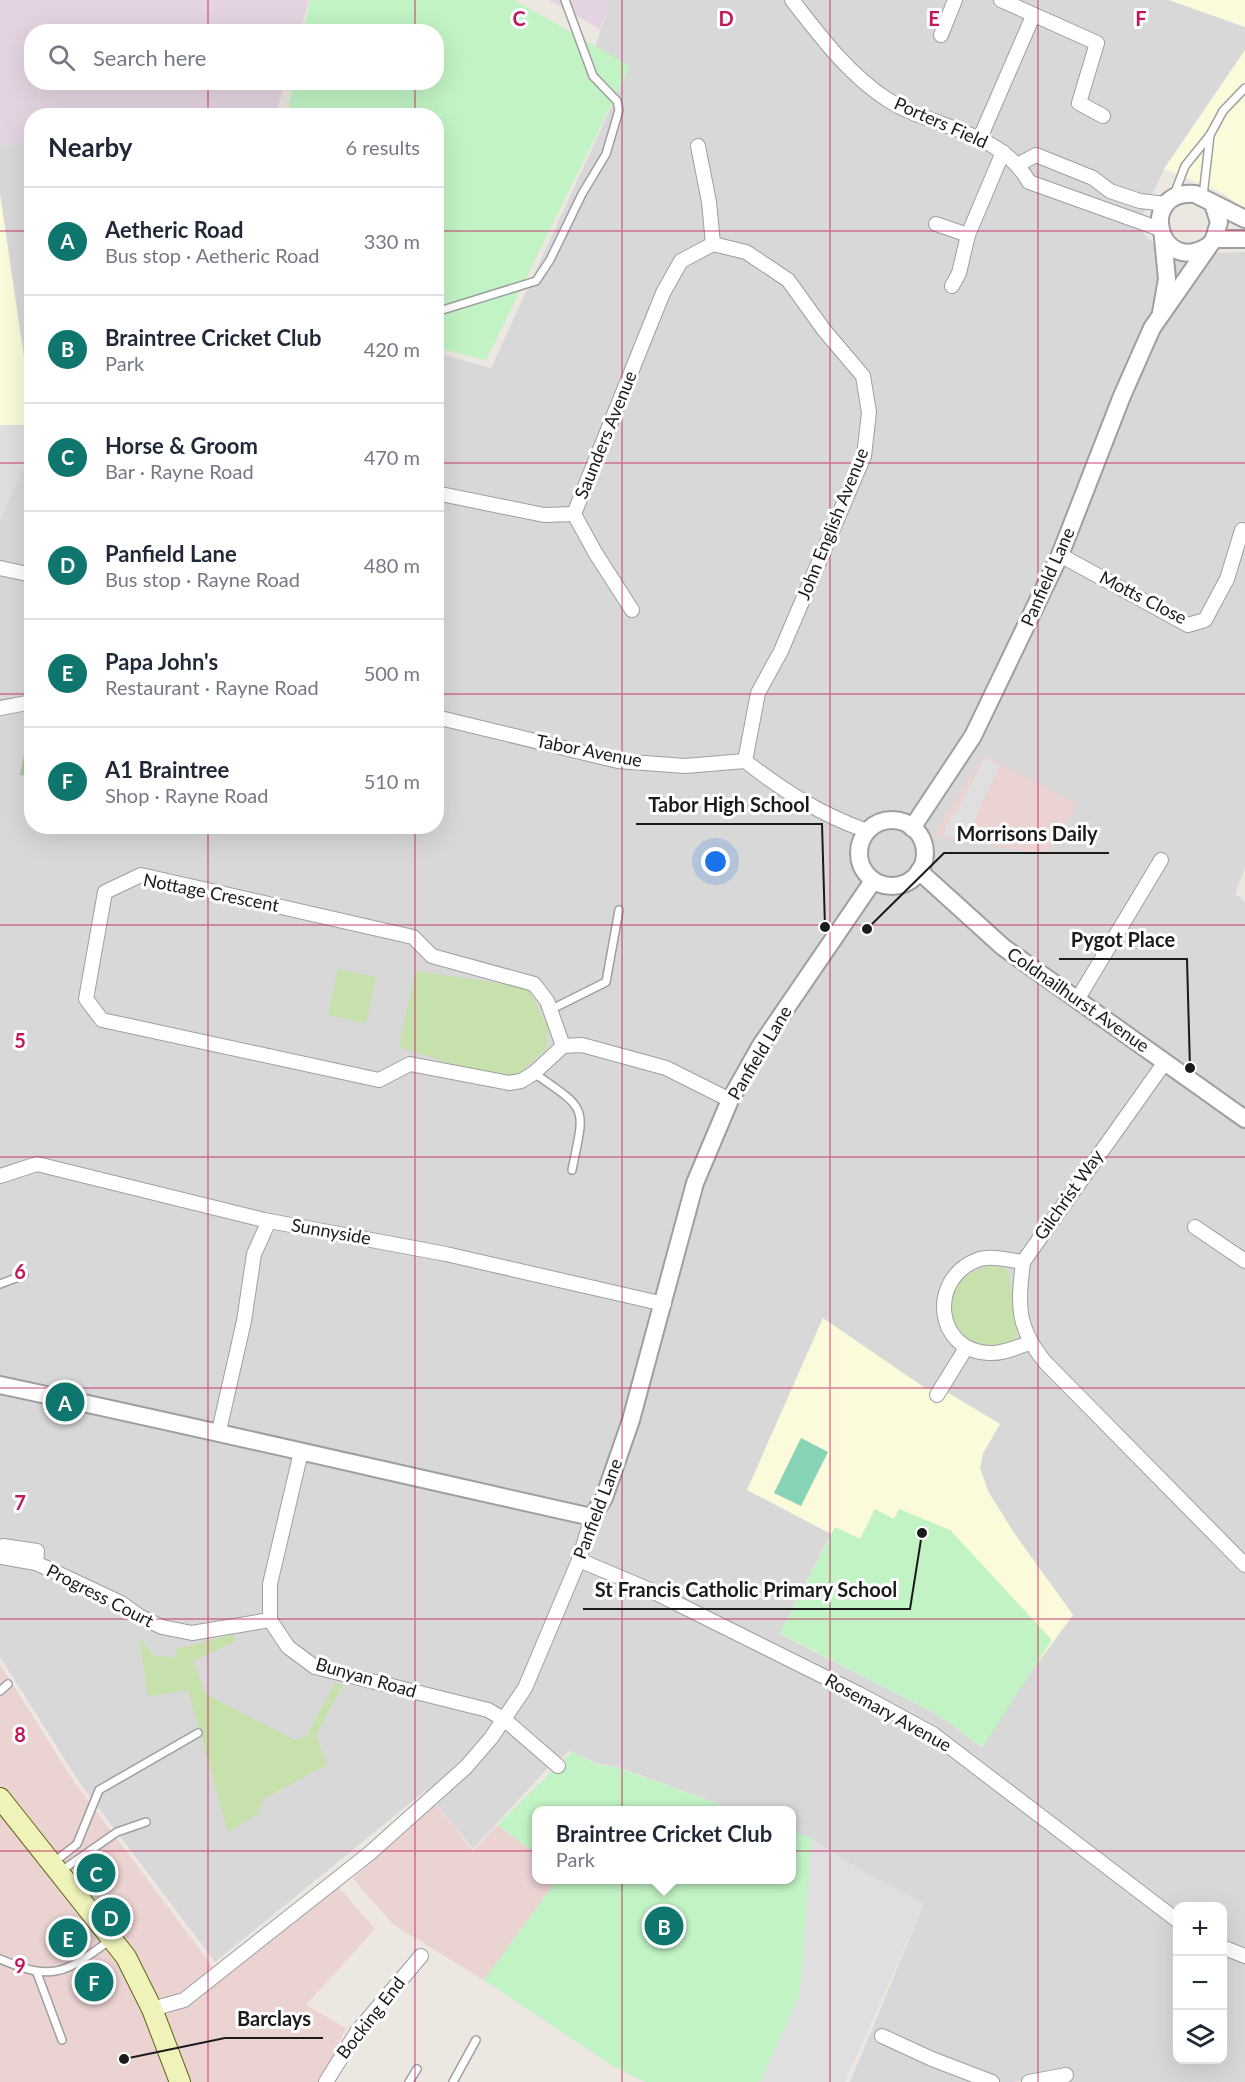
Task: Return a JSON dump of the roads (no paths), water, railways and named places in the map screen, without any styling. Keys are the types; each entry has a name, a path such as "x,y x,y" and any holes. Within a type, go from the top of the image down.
{"main road":[{"path":"0,1798 114,1938 152,2009 180,2082"}],"street":[{"name":"Porters Field","path":"792,0 831,49 860,78 889,100 980,138 1019,164 1029,182 1161,233"},
{"path":"941,35 955,0"},
{"path":"1000,0 1097,43 1078,103 1103,116"},
{"path":"980,138 1033,16"},
{"path":"698,146 709,202 713,244"},
{"path":"952,286 959,273 968,236 1003,152"},
{"path":"1019,164 1036,155 1093,178 1110,191 1140,201 1169,201 1187,193 1208,200 1245,219"},
{"name":"Panfield Lane","path":"912,828 973,736 1060,555 1137,360 1160,314 1183,286 1211,242 1219,222 1208,200"},
{"name":"Panfield Lane","path":"1160,314 1167,279 1159,220 1169,201"},
{"path":"936,224 968,236"},
{"path":"1161,233 1177,250 1192,252 1211,242 1245,239"},
{"name":"Saunders Avenue","path":"444,495 544,515 574,514 663,293 681,261 713,244"},
{"name":"John English Avenue","path":"713,244 746,252 788,280 824,330 863,375 869,412 864,456 781,651 758,693 745,761"},
{"path":"574,514 632,610"},
{"name":"Motts Close","path":"1060,555 1188,625 1205,620 1227,579 1242,530"},
{"path":"0,568 24,573"},
{"path":"0,708 24,704"},
{"name":"Tabor Avenue","path":"444,719 618,761 685,766 745,761"},
{"path":"745,761 793,797 837,820 867,831"},
{"path":"889,821 900,822 912,828 920,837 924,848 924,860 920,871 912,879 898,886 886,886 873,881 861,866 859,853 867,831 876,824 889,821"},
{"path":"1077,1000 1161,860"},
{"name":"Coldnailhurst Avenue","path":"920,871 1003,947 1245,1119"},
{"name":"Nottage Crescent","path":"141,875 413,936 432,956 534,984 547,1001 550,1010 564,1046 534,1073 521,1081 509,1083 410,1064 379,1080 102,1020 86,999 105,892 141,875"},
{"name":"Panfield Lane","path":"152,2009 184,2000 370,1853 466,1767 505,1720 525,1688 579,1560 592,1517 604,1498 631,1420 695,1183 730,1100 761,1045 873,881"},
{"path":"564,1046 582,1045 666,1068 730,1100"},
{"name":"Gilchrist Way","path":"1029,1343 1021,1318 1020,1292 1023,1262 1165,1062"},
{"name":"Sunnyside","path":"0,1176 37,1164 269,1221 446,1254 664,1304"},
{"path":"219,1431 244,1321 254,1254 269,1221"},
{"path":"1195,1227 1245,1261"},
{"path":"1023,1262 978,1260 960,1270 943,1294 944,1314 953,1338 966,1348 990,1353 1029,1343 1245,1565"},
{"path":"937,1395 966,1348"},
{"path":"0,1385 219,1431 302,1452 592,1517"},
{"path":"270,1620 270,1584 302,1452"},
{"name":"Rosemary Avenue","path":"579,1560 602,1568 861,1695 933,1734 1173,1917"},
{"name":"Progress Court","path":"36,1563 121,1603 139,1616 162,1627 192,1633 270,1620"},
{"name":"Bunyan Road","path":"270,1620 288,1647 315,1667 488,1710 505,1720 558,1766"},
{"path":"1227,1949 1245,1956"},
{"name":"Bocking End","path":"326,2082 357,2032 421,1956"},
{"path":"882,2036 986,2081"},
{"path":"1029,2082 1066,2075"}],"lane":[{"path":"444,309 536,280 550,260 582,194 606,154 619,110 617,101 593,76 565,0"},
{"path":"1169,201 1185,166 1210,135 1223,111 1245,88"},
{"path":"1208,200 1210,135"},
{"path":"550,1010 606,982 619,910"},
{"path":"534,1073 578,1107 582,1118 572,1170"},
{"path":"0,1284 24,1275"},
{"path":"0,1691 8,1684"},
{"path":"57,1867 77,1844 99,1790 198,1733"},
{"path":"57,1867 117,1832 146,1822"},
{"path":"0,1959 37,1972 72,1968 114,1938"},
{"path":"37,1972 62,2040"},
{"path":"453,2082 476,2040"},
{"path":"409,2082 417,2069"}],"place":[{"name":"Tabor High School","path":"825,927"},
{"name":"Morrisons Daily","path":"867,929"},
{"name":"Pygot Place","path":"1190,1068"},
{"name":"Aetheric Road","path":"65,1402"},
{"name":"St Francis Catholic Primary School","path":"922,1533"},
{"name":"Horse & Groom","path":"96,1873"},
{"name":"Panfield Lane","path":"111,1917"},
{"name":"Braintree Cricket Club","path":"664,1926"},
{"name":"Papa John's","path":"68,1938"},
{"name":"A1 Braintree","path":"94,1982"},
{"name":"Barclays","path":"124,2059"}]}
